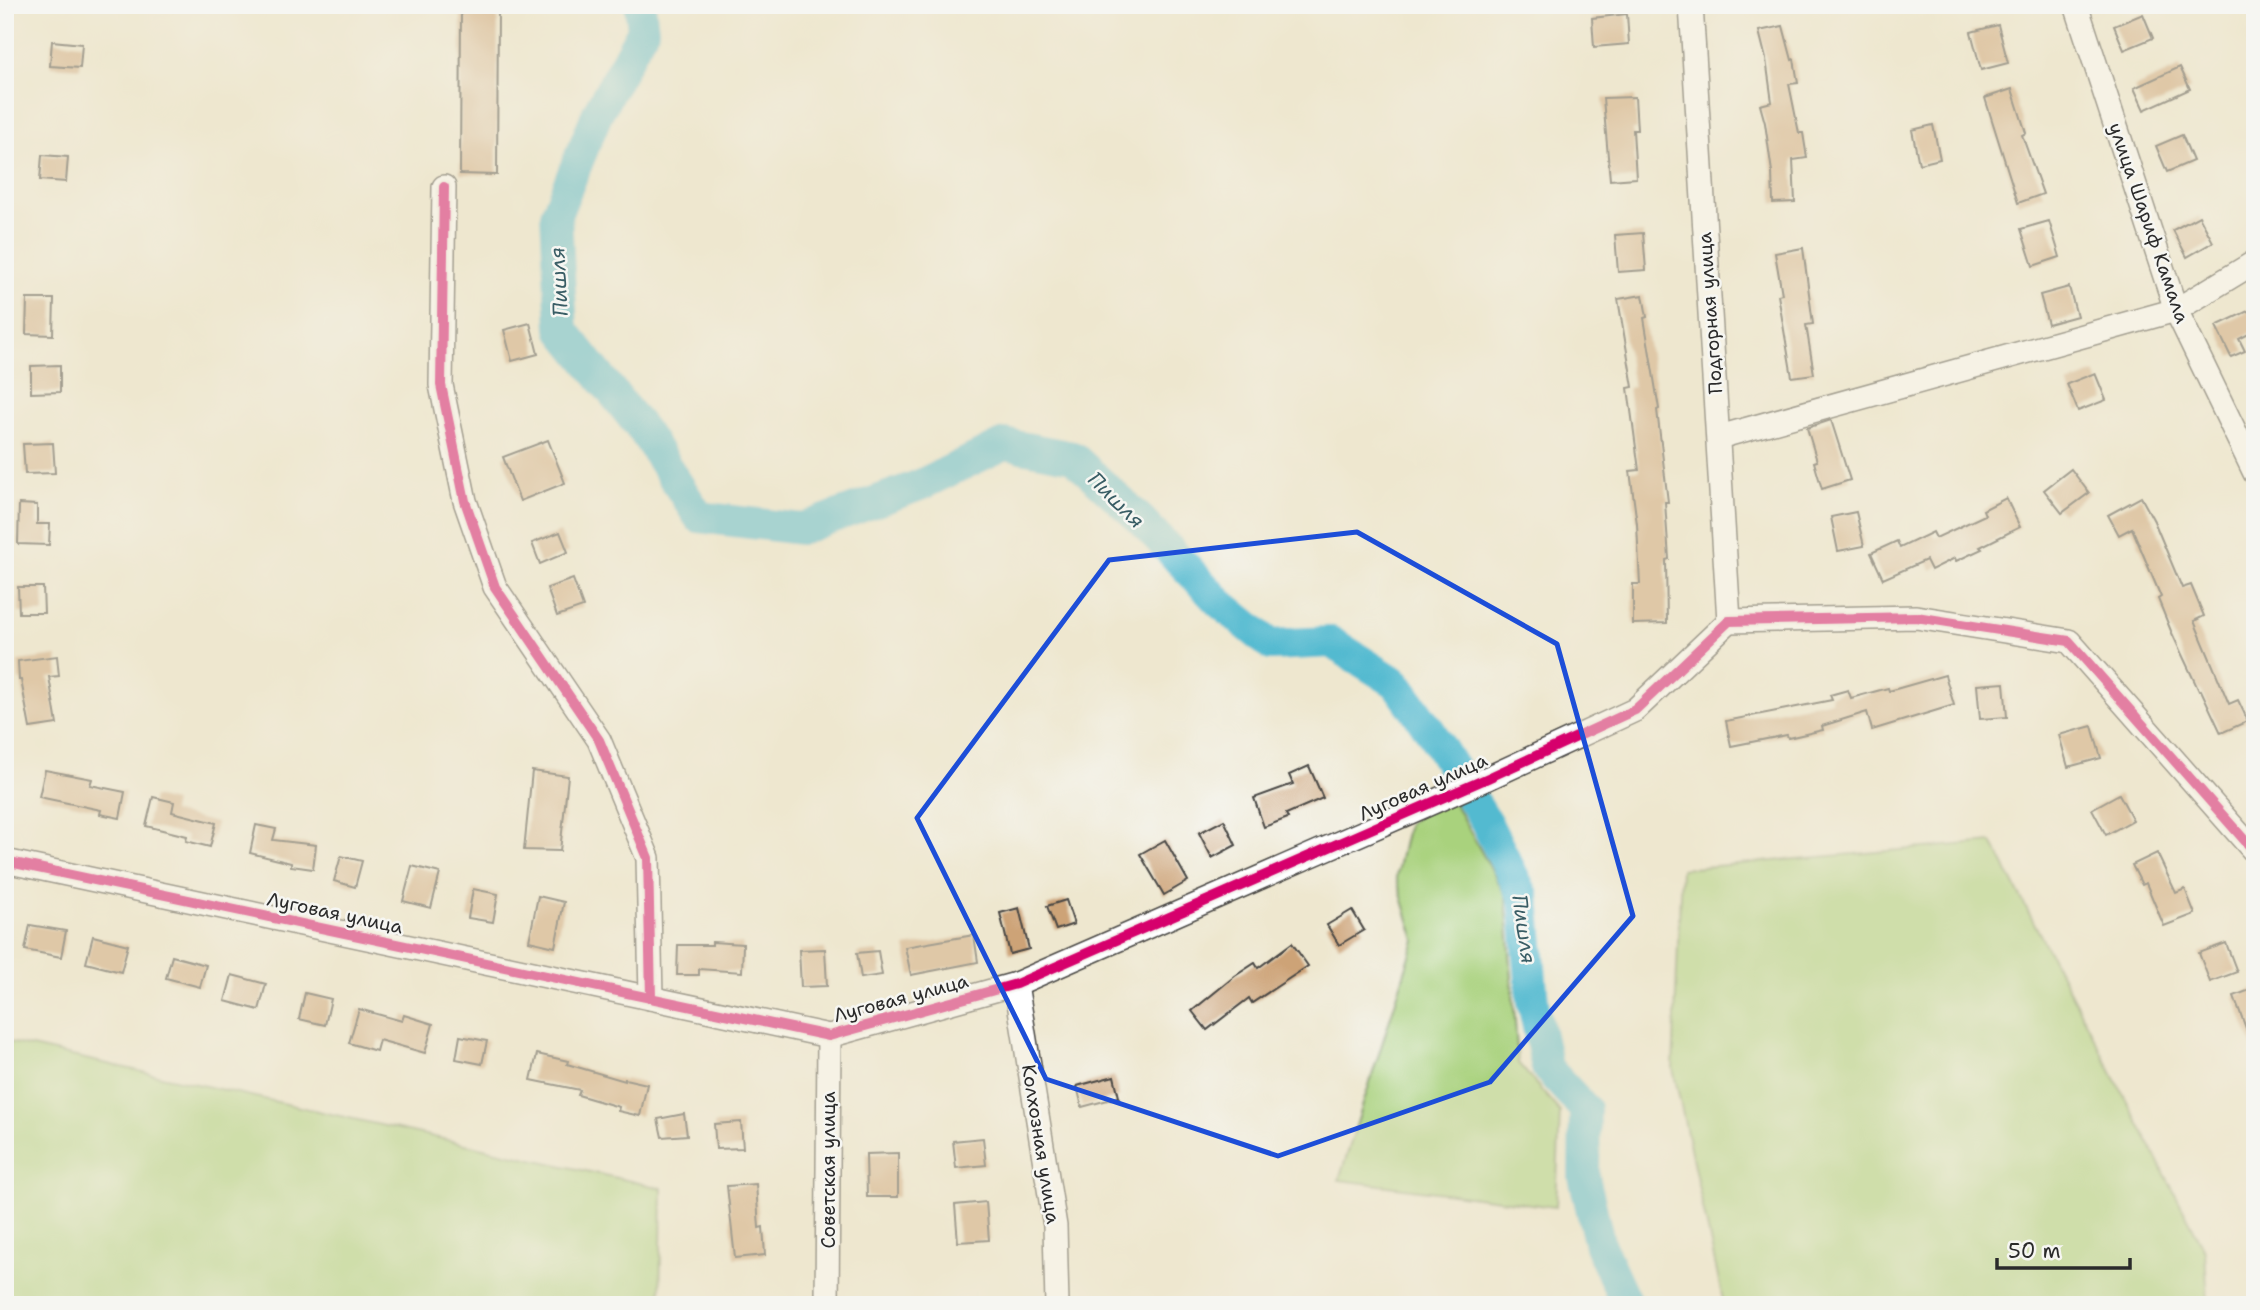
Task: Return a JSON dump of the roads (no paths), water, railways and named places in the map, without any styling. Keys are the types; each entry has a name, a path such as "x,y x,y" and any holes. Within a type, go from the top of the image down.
{"street":[{"name":"Подгорная улица","path":"1691,5 1729,621"},
{"name":"улица Шариф Камала","path":"2076,5 2176,310 2255,473"},
{"path":"444,187 441,384 465,501 495,587 599,740 648,858 651,998"},
{"path":"1718,437 2176,310 2255,262"},
{"path":"1729,621 1916,617 2070,641 2255,852"},
{"name":"Луговая улица","path":"5,861 829,1036 1016,984 1488,778 1634,710 1729,621"},
{"name":"Колхозная улица","path":"1016,984 1055,1226 1057,1305"},
{"name":"Советская улица","path":"827,1305 829,1036"}],"waterway":[{"name":"Пишля","path":"640,5 643,30 598,112 556,215 562,329 644,432 699,517 801,529 920,485 1005,444 1073,457 1142,521 1220,603 1271,645 1331,642 1396,683 1431,732 1486,822 1524,898 1533,1003 1547,1068 1585,1109 1584,1177 1600,1246 1627,1305"}]}
